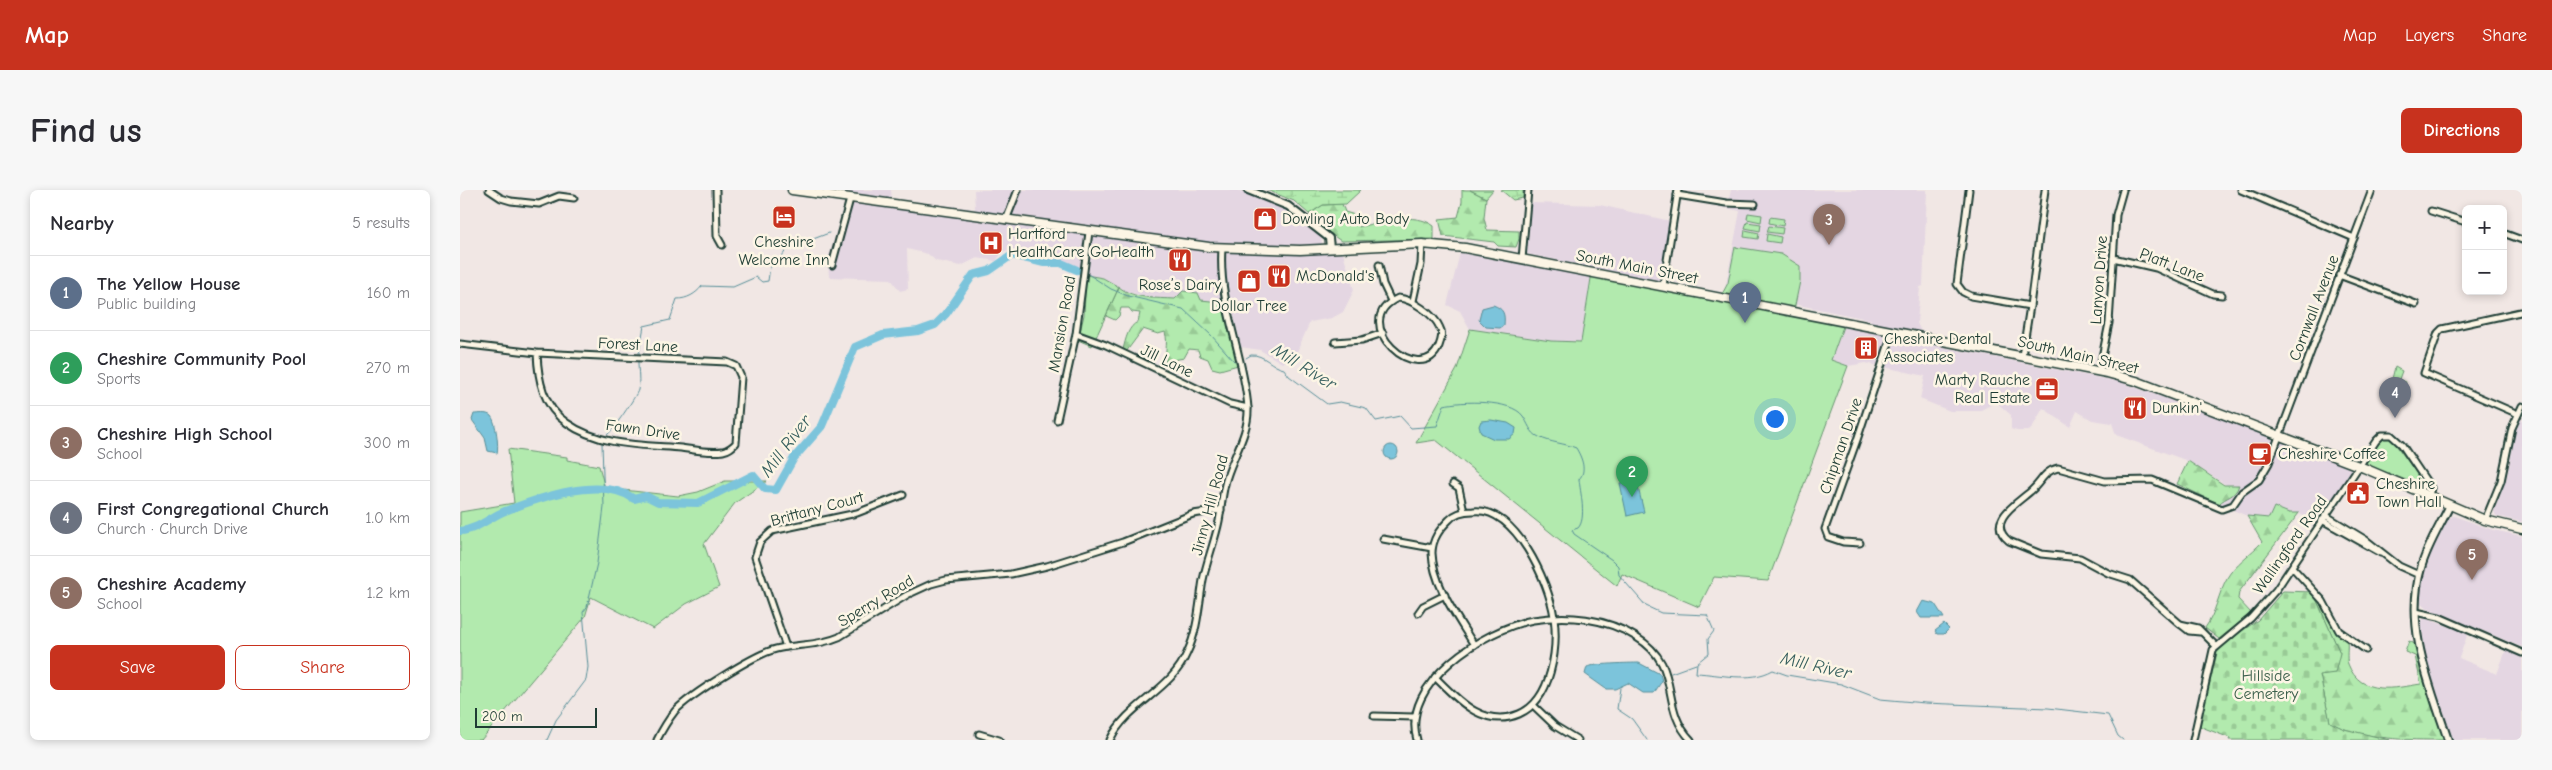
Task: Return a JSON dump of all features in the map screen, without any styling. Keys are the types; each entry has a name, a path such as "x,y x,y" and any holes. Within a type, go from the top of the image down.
{"highway":[{"name":"South Main Street","path":"792,190 1089,232 1222,248 1279,250 1422,244 1465,248 2022,356 2099,372 2144,384 2359,466 2485,520 2522,530"}],"main road":[{"path":"1248,190 1288,206 1325,236 1326,244 1330,248"},
{"path":"2448,740 2421,658 2416,612 2419,575 2426,554 2450,506"}],"street":[{"path":"489,190 501,198 511,201 539,204 559,196 574,198"},
{"path":"716,190 717,236 722,244"},
{"path":"1006,220 1018,190"},
{"path":"1522,259 1528,190"},
{"path":"1969,190 1957,284 1963,292 1971,296 2030,306"},
{"path":"2022,356 2045,190"},
{"name":"Lanyon Drive","path":"2099,372 2109,323 2117,207 2123,190"},
{"path":"2241,190 2354,238"},
{"name":"Cornwall Avenue","path":"2216,646 2198,628 2180,624 2130,580 2108,573 2080,558 2041,554 2009,542 2002,527 2003,516 2032,490 2044,474 2058,468 2105,481 2152,480 2215,508 2227,509 2233,505 2242,492 2262,477 2372,190"},
{"path":"1663,286 1677,193 1726,202 1755,204"},
{"path":"832,265 850,199"},
{"path":"2431,211 2462,221"},
{"name":"Mansion Road","path":"1057,420 1076,334 1089,232"},
{"path":"2507,234 2522,240"},
{"path":"1413,302 1421,264 1422,244"},
{"name":"Jinny Hill Road","path":"1110,740 1133,709 1174,675 1187,654 1194,633 1204,576 1221,510 1227,477 1247,424 1248,408 1237,345 1222,287 1222,248"},
{"name":"Platt Lane","path":"2113,258 2156,268 2213,294 2222,294"},
{"path":"1379,265 1383,284 1391,302"},
{"path":"2340,275 2416,304"},
{"path":"1398,298 1413,302 1440,328 1442,338 1430,358 1417,361 1399,356 1387,344 1380,324 1380,312 1391,302 1398,298"},
{"path":"2518,414 2424,373 2438,333 2442,329 2520,312"},
{"name":"Chipman Drive","path":"1860,543 1843,542 1828,537 1825,529 1893,331"},
{"path":"1335,342 1362,340 1383,333"},
{"name":"Jill Lane","path":"1076,334 1230,404 1248,408"},
{"name":"Forest Lane","path":"460,344 537,352 727,362 736,366 740,377 736,443"},
{"name":"Fawn Drive","path":"537,352 541,389 551,408 567,423 593,436 620,443 706,451 724,451 736,443"},
{"path":"2485,520 2501,482 2510,439 2522,406"},
{"name":"Wallingford Road","path":"2216,646 2257,612 2276,590 2376,441 2382,436 2391,435 2402,446 2431,488 2429,496"},
{"path":"1453,484 1459,488 1464,512"},
{"name":"Brittany Court","path":"786,647 755,557 760,542 772,530 857,512 903,495"},
{"name":"Sperry Road","path":"657,740 675,711 756,657 786,647 824,643 840,637 907,595 931,584 1036,569 1123,542 1193,514 1221,510"},
{"path":"1435,677 1468,709 1484,716 1499,718 1519,714 1533,705 1542,693 1549,678 1554,618 1540,572 1530,552 1514,531 1499,517 1490,512 1480,510 1464,512 1453,516 1442,527 1432,548 1433,562 1445,595 1474,645"},
{"path":"2324,518 2365,542 2406,571 2419,575"},
{"path":"1383,539 1432,548"},
{"path":"2292,567 2322,601 2339,631 2366,650"},
{"path":"1418,613 1423,606 1445,595"},
{"path":"2416,612 2439,617 2522,653"},
{"path":"1417,740 1414,717 1422,694 1435,677 1474,645 1509,627 1554,618 1576,618 1601,622 1628,633 1646,644 1664,666 1670,683 1673,711 1678,722 1692,740"},
{"path":"2193,740 2210,659 2216,646"},
{"path":"1533,705 1555,726 1578,740"},
{"path":"1374,716 1414,717"},
{"path":"979,734 999,740"}],"shaded area":[{"path":"828,190 891,190 892,199 975,209 974,190 1237,190 1263,198 1299,216 1321,237 1323,254 1343,253 1354,290 1343,312 1332,318 1310,322 1296,354 1282,363 1260,350 1241,347 1234,315 1220,302 1150,298 1124,291 1103,278 1086,275 1063,261 1003,251 996,261 977,258 961,266 936,261 928,254 907,249 908,289 900,291 891,279 829,277 828,259 845,205 846,193"},
{"path":"1731,190 1927,190 1923,286 1920,287 1917,323 1927,344 2120,382 2262,433 2351,469 2351,472 2315,523 2299,513 2289,513 2274,507 2269,518 2247,516 2219,504 2228,486 2188,461 2116,435 2112,423 2092,420 2077,411 2070,427 2043,408 2029,431 2017,431 2011,429 2011,415 1996,402 1979,411 1950,411 1920,399 1925,376 1866,363 1848,366 1831,360 1843,328 1872,320 1725,290 1740,211 1682,199 1683,191 1729,199"},
{"path":"1531,203 1600,205 1670,221 1660,281 1527,254"},
{"path":"1460,253 1591,277 1581,342 1551,341 1470,329 1460,311 1447,305"},
{"path":"2522,416 2522,522 2496,516 2494,511 2507,477 2516,430"},
{"path":"2454,516 2493,530 2522,536 2522,647 2427,608 2421,603 2421,585 2427,560 2449,518"},
{"path":"2424,618 2468,633 2459,658 2497,674 2506,650 2522,658 2522,740 2453,740 2427,664 2421,622"}],"green space":[{"path":"1267,190 1361,190 1346,204 1323,205 1309,214 1294,201"},
{"path":"1462,190 1470,190 1486,198 1484,218 1487,230 1519,231 1516,247 1498,246 1494,242 1443,236 1439,219 1458,217 1462,202"},
{"path":"1470,190 1493,190 1486,198"},
{"path":"1501,190 1523,190 1523,198 1513,200"},
{"path":"1342,204 1345,212 1355,215 1359,227 1397,219 1417,219 1434,226 1434,239 1341,241 1315,223 1317,219 1309,214 1323,205"},
{"path":"1748,213 1762,215 1761,222 1747,219"},
{"path":"1770,217 1784,219 1783,226 1769,223"},
{"path":"1747,222 1761,224 1760,231 1745,228"},
{"path":"1769,226 1783,228 1782,234 1767,232"},
{"path":"1745,230 1759,233 1758,239 1744,237"},
{"path":"1767,234 1781,237 1780,243 1766,241"},
{"path":"1735,247 1781,254 1800,266 1800,281 1794,310 1845,321 1831,360 1848,366 1768,581 1714,577 1699,607 1622,574 1617,586 1436,440 1416,443 1457,369 1470,329 1551,341 1581,342 1592,272 1720,298 1728,283"},
{"path":"1086,275 1103,278 1119,287 1092,346 1078,340 1084,315"},
{"path":"1119,287 1131,294 1146,297 1175,299 1183,291 1198,293 1201,300 1220,302 1224,305 1238,365 1220,370 1212,368 1208,359 1200,356 1198,350 1189,349 1184,358 1173,360 1167,369 1165,332 1158,334 1143,329 1126,352 1123,349 1126,337 1132,326 1138,322 1140,313 1132,312 1129,308 1121,308 1119,316 1115,320 1106,316"},
{"path":"2395,367 2402,371 2399,379 2406,382 2404,389 2391,383"},
{"path":"2388,437 2394,442 2427,488 2364,464 2379,440"},
{"path":"508,449 567,457 567,460 599,466 605,488 678,496 698,492 725,481 767,481 735,503 704,544 719,587 686,604 653,629 591,597 585,617 481,740 460,740 460,512 514,503"},
{"path":"2188,461 2224,485 2239,485 2237,489 2233,495 2219,504 2177,484"},
{"path":"2274,507 2289,513 2299,513 2239,592 2238,599 2251,613 2219,639 2205,628 2212,616 2224,584 2234,568 2262,542 2247,516 2269,518"},
{"name":"Hillside Cemetery","path":"2283,591 2313,592 2340,653 2335,673 2320,675 2330,722 2344,729 2390,740 2229,740 2230,738 2199,726 2217,653 2223,644 2258,620"},
{"path":"2313,592 2331,625 2347,640 2348,664 2361,682 2379,688 2421,684 2415,656 2405,652 2409,641 2415,644 2445,740 2372,736 2344,729 2330,723 2320,675 2340,653"}],"water":[{"path":"1493,305 1500,308 1504,315 1504,325 1500,328 1486,327 1479,320 1482,308"},
{"path":"474,414 487,414 493,419 497,434 497,453 488,451 485,438 472,420"},
{"path":"1491,420 1508,423 1516,428 1515,434 1509,439 1494,439 1481,433 1479,426 1481,421"},
{"path":"1391,445 1396,447 1398,452 1396,457 1391,459 1386,457 1384,452 1386,447"},
{"path":"1636,479 1644,512 1627,516 1620,483"},
{"path":"1923,601 1935,604 1944,618 1921,618 1917,612"},
{"path":"1944,624 1949,629 1944,634 1937,634 1935,631"},
{"path":"1639,663 1660,674 1662,681 1654,693 1643,693 1628,683 1615,689 1606,689 1585,674 1587,667 1591,666"}],"waterway":[{"path":"639,353 644,326 670,320 677,299 691,296 702,286 733,287 756,277 762,282 768,281 770,267 777,263 787,249 829,233"},
{"name":"Mill River","path":"460,531 472,528 499,514 535,500 570,491 605,489 620,492 634,499 646,496 658,502 698,503 753,475 765,489 776,490 794,458 822,426 855,347 883,335 918,331 935,325 946,314 973,275 989,271 1012,255 1044,263 1061,263 1077,270"},
{"name":"Mill River","path":"1088,274 1111,289 1128,296 1183,309 1211,335 1234,361"},
{"name":"Mill River","path":"1246,358 1251,355 1260,356 1284,369 1289,376 1327,404 1340,402 1366,408 1376,421 1400,416 1411,428 1437,426 1444,405 1473,402 1497,404 1517,410 1533,433 1539,437 1576,448 1583,464 1583,472 1579,479 1583,512 1581,524 1578,528 1572,530 1574,534 1612,560 1618,566 1619,575 1646,606 1661,613 1707,615 1714,631 1708,639 1709,653 1697,663 1696,673 1745,677 1764,674 1773,670 1787,675 1841,684 1880,699 1925,703 2048,708 2108,715 2118,736 2123,740"},
{"path":"607,435 624,413 638,390 638,362"},
{"path":"547,740 556,720 586,680 588,667 583,612 587,607 597,563 604,507 602,443"},
{"path":"1671,673 1696,664"},
{"path":"1620,688 1617,709 1632,719 1647,740"}],"place":[{"name":"Cheshire Welcome Inn","path":"784,217"},
{"name":"Dowling Auto Body","path":"1265,219"},
{"name":"Hartford HealthCare GoHealth","path":"991,243"},
{"name":"Cheshire High School","path":"1829,245"},
{"name":"Rose’s Dairy","path":"1180,260"},
{"name":"McDonald's","path":"1279,276"},
{"name":"Dollar Tree","path":"1249,281"},
{"name":"The Yellow House","path":"1745,323"},
{"name":"Cheshire Dental Associates","path":"1866,348"},
{"name":"Marty Rauche Real Estate","path":"2047,389"},
{"name":"Dunkin'","path":"2135,408"},
{"name":"First Congregational Church","path":"2395,418"},
{"name":"Cheshire Coffee","path":"2260,454"},
{"name":"Cheshire Town Hall","path":"2358,493"},
{"name":"Cheshire Community Pool","path":"1632,497"},
{"name":"Cheshire Academy","path":"2472,580"}]}
